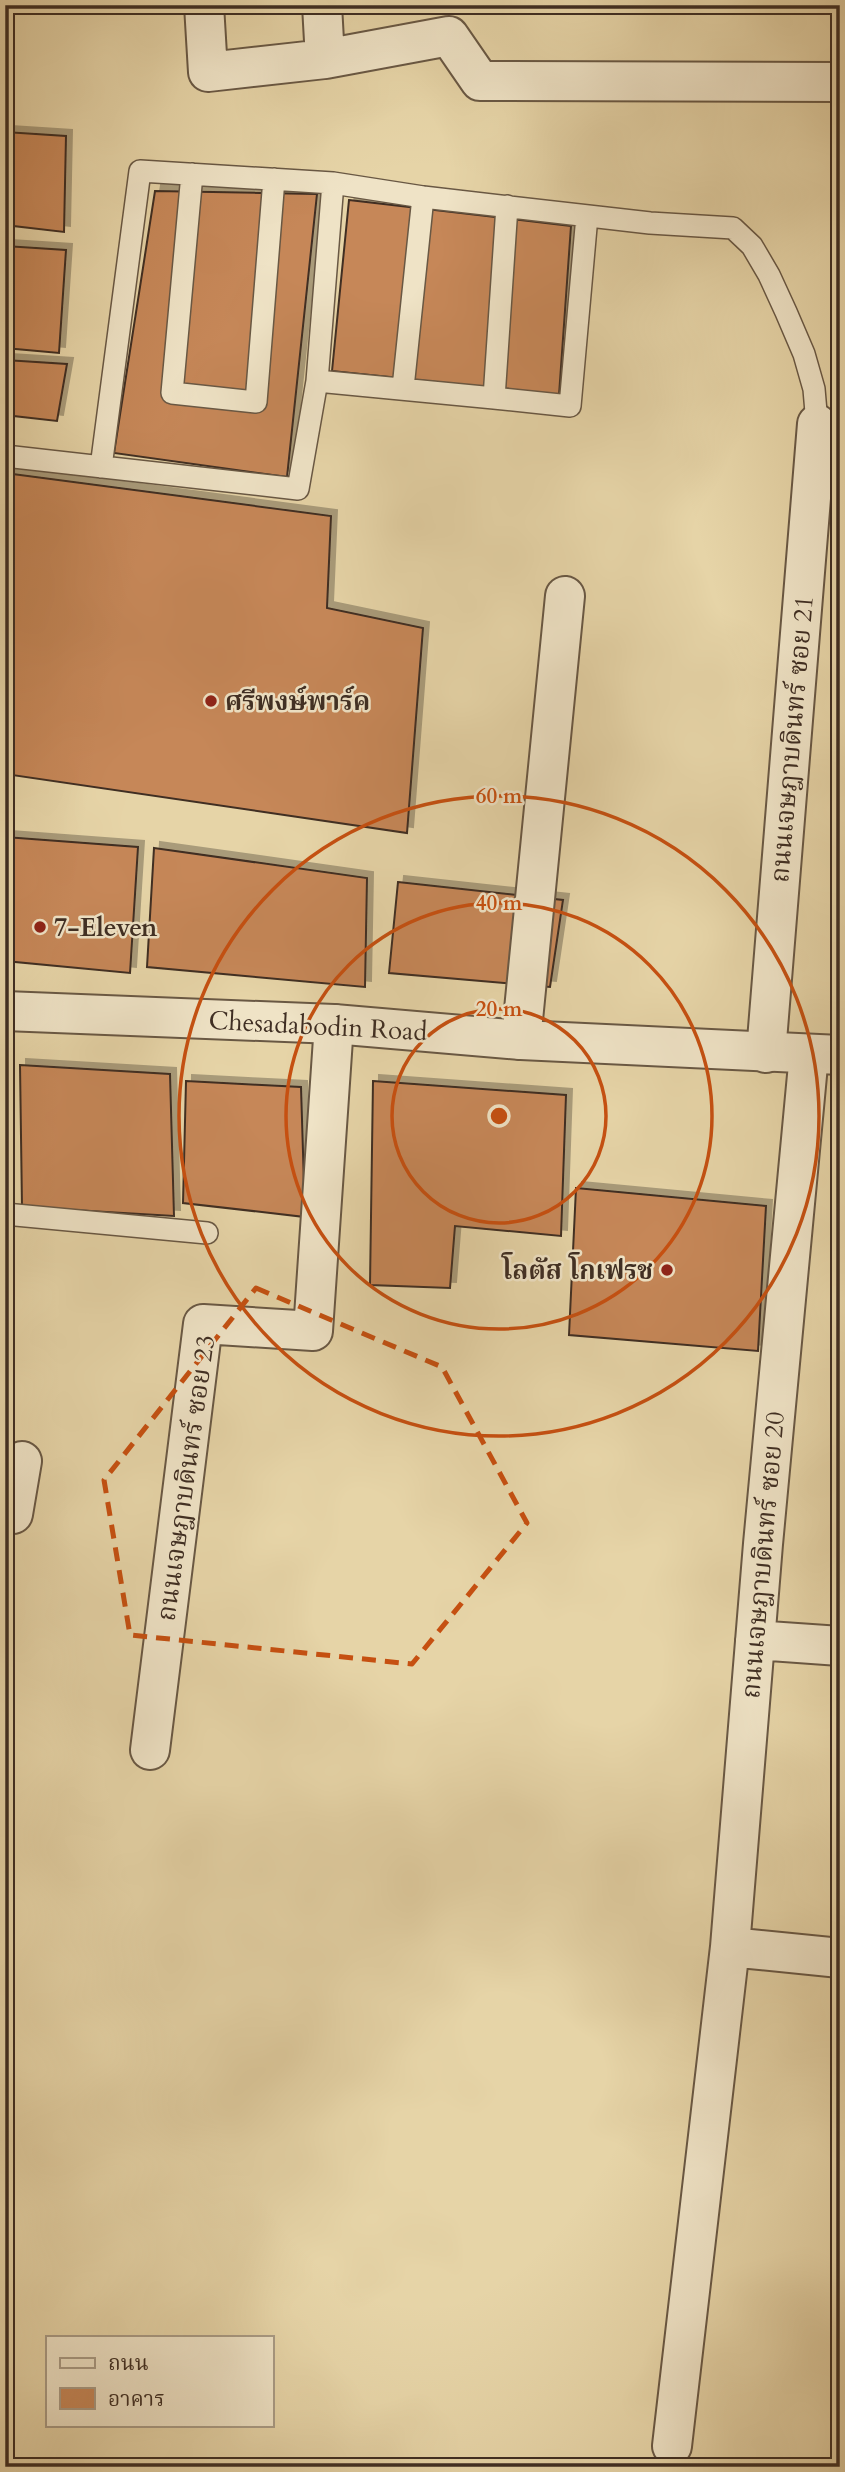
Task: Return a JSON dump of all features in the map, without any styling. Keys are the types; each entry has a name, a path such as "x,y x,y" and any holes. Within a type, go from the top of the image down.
{"street":[{"path":"204,5 208,72 325,59 449,36 480,81 840,82"},
{"path":"322,5 325,59"},
{"name":"ถนนเจษฎาบดินทร์ ซอย 21","path":"766,1053 817,424"},
{"path":"521,1040 565,596"},
{"name":"Chesadabodin Road","path":"5,1011 334,1024 521,1040 824,1054"},
{"name":"ถนนเจษฎาบดินทร์ ซอย 23","path":"150,1750 203,1324 313,1331 334,1024"},
{"name":"ถนนเจษฎาบดินทร์ ซอย 20","path":"673,2446 730,1947 755,1640 824,1054"},
{"path":"5,1514 13,1514 22,1461"},
{"path":"755,1640 840,1646"},
{"path":"730,1947 840,1958"}],"lane":[{"path":"101,467 140,171 333,183 423,197 587,216 733,228 752,246 791,323 814,388 817,424"},
{"path":"192,174 172,393 256,402 274,179"},
{"path":"5,456 298,489 317,381 333,183"},
{"path":"403,387 423,197"},
{"path":"494,398 507,206"},
{"path":"317,381 403,387 570,406 587,216"},
{"path":"5,1214 207,1233"}],"highlighted area":[{"path":"256,1288 442,1367 527,1523 412,1664 130,1635 104,1480"}],"building":[{"path":"5,132 66,136 64,232 5,225"},
{"path":"155,191 317,194 287,477 114,453"},
{"path":"349,200 571,226 559,395 332,371"},
{"path":"5,246 66,250 59,353 5,348"},
{"path":"5,360 67,364 57,421 5,415"},
{"name":"ศรีพงษ์พาร์ค","path":"5,473 331,516 327,608 423,628 407,833 5,774"},
{"path":"5,837 138,847 130,973 5,961"},
{"path":"154,848 367,878 365,987 147,967"},
{"path":"398,882 563,900 550,987 389,973"},
{"path":"20,1065 170,1074 174,1216 22,1207"},
{"path":"186,1081 301,1087 305,1217 183,1203"},
{"path":"373,1081 566,1095 561,1236 455,1226 450,1288 370,1285"},
{"path":"836,1107 840,1107 840,1135"},
{"name":"โลตัส โกเฟรช","path":"576,1188 766,1206 758,1351 569,1335"}],"place":[{"name":"ศรีพงษ์พาร์ค","path":"211,701"},
{"name":"7-Eleven","path":"40,927"},
{"name":"โลตัส โกเฟรช","path":"667,1270"}]}
